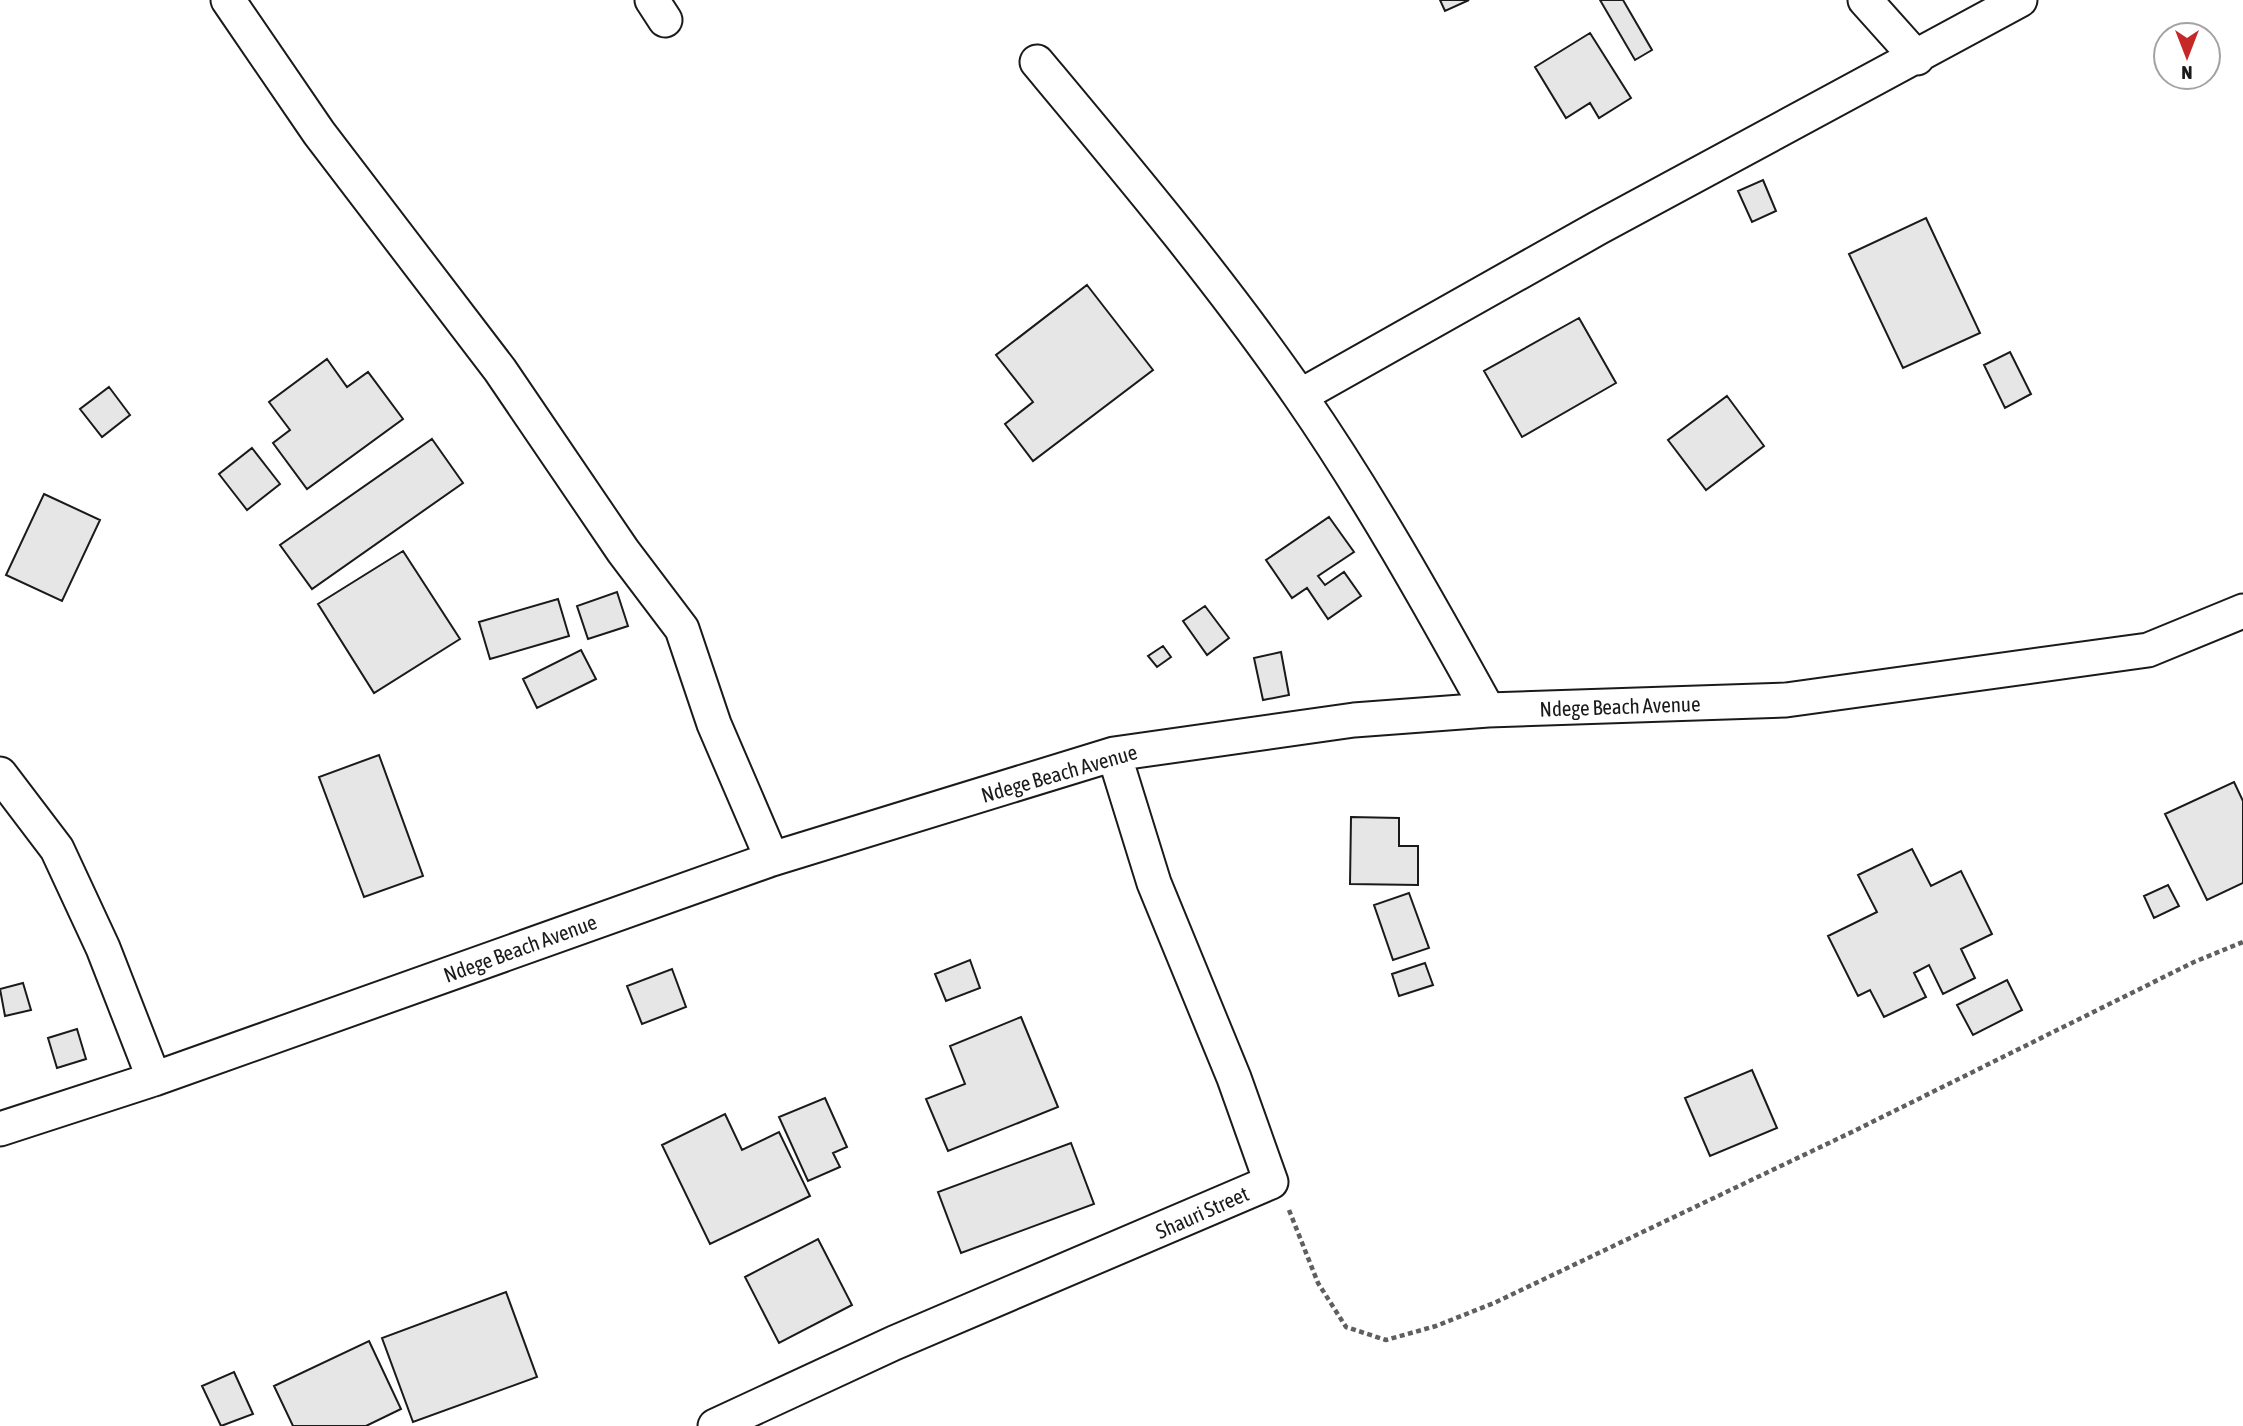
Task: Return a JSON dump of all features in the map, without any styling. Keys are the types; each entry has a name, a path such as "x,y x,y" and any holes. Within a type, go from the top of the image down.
{"street":[{"path":"228,0 319,133 500,370 623,551 682,629 714,724 772,859"},
{"path":"1865,0 1917,58"},
{"path":"1300,396 1598,228 2020,0"},
{"path":"1037,62 1187,243 1300,396 1410,568 1488,710"},
{"name":"Ndege Beach Avenue","path":"0,1129 154,1079 772,859 1114,754 1354,720 1488,710 1786,700 1983,675 2148,650 2243,611"},
{"name":"Shauri Street","path":"715,1426 894,1343 1270,1182 1234,1078 1154,883 1114,754"},
{"path":"0,774 57,849 103,948 154,1079"}],"path":[{"path":"1270,1182 1285,1201 1318,1283 1346,1327 1386,1339 1436,1326 1494,1303 1853,1131 2194,962 2243,942"}],"building":[{"path":"1440,0 1469,0 1445,11"},
{"path":"1600,0 1623,0 1652,50 1635,60"},
{"path":"1590,33 1631,98 1599,118 1590,103 1566,118 1535,67"},
{"path":"1763,180 1776,211 1752,222 1738,191"},
{"path":"1926,218 1980,333 1903,368 1849,254"},
{"path":"1087,285 1153,370 1033,461 1005,424 1033,402 996,355"},
{"path":"1579,318 1616,383 1522,437 1484,371"},
{"path":"2010,352 2031,394 2005,408 1984,365"},
{"path":"327,359 347,387 368,372 403,419 307,489 273,443 290,430 269,402"},
{"path":"109,387 130,415 102,437 80,409"},
{"path":"1727,396 1764,446 1706,490 1668,440"},
{"path":"432,439 463,483 312,589 280,545"},
{"path":"252,448 280,484 247,510 219,474"},
{"path":"44,494 100,520 62,601 6,575"},
{"path":"1329,517 1354,552 1318,576 1325,585 1344,572 1361,596 1328,619 1307,588 1292,598 1266,560"},
{"path":"403,551 460,639 374,693 318,604"},
{"path":"617,592 628,626 588,639 577,606"},
{"path":"558,599 569,636 490,659 479,622"},
{"path":"1205,606 1229,638 1207,655 1183,621"},
{"path":"1163,646 1171,657 1157,667 1148,656"},
{"path":"581,650 596,679 537,708 523,679"},
{"path":"1281,652 1289,695 1263,700 1254,658"},
{"path":"379,755 423,876 364,897 319,777"},
{"path":"2234,782 2243,801 2243,883 2207,900 2165,814"},
{"path":"1351,817 1399,818 1399,846 1418,846 1418,885 1350,884"},
{"path":"1912,849 1931,886 1961,871 1992,934 1961,949 1975,978 1943,994 1929,965 1914,973 1926,997 1884,1017 1870,990 1858,996 1828,936 1877,912 1858,875"},
{"path":"2168,885 2179,906 2154,918 2144,896"},
{"path":"1409,893 1429,948 1393,960 1374,905"},
{"path":"970,960 980,988 946,1001 935,974"},
{"path":"1425,963 1433,985 1399,996 1392,974"},
{"path":"672,969 686,1007 642,1024 627,986"},
{"path":"2007,980 2022,1010 1973,1035 1957,1005"},
{"path":"23,983 31,1010 5,1016 0,989"},
{"path":"1021,1017 1058,1107 948,1151 926,1099 965,1084 950,1046"},
{"path":"77,1029 86,1059 57,1068 48,1038"},
{"path":"1752,1070 1777,1128 1710,1156 1685,1098"},
{"path":"825,1098 847,1147 833,1153 840,1167 808,1181 779,1117"},
{"path":"725,1114 742,1150 779,1132 810,1196 710,1244 662,1145"},
{"path":"1071,1143 1094,1204 961,1253 938,1192"},
{"path":"818,1239 852,1305 779,1343 745,1277"},
{"path":"506,1292 537,1377 413,1422 382,1338"},
{"path":"369,1341 401,1409 366,1426 293,1426 274,1386"},
{"path":"234,1372 253,1414 221,1426 202,1386"}]}
